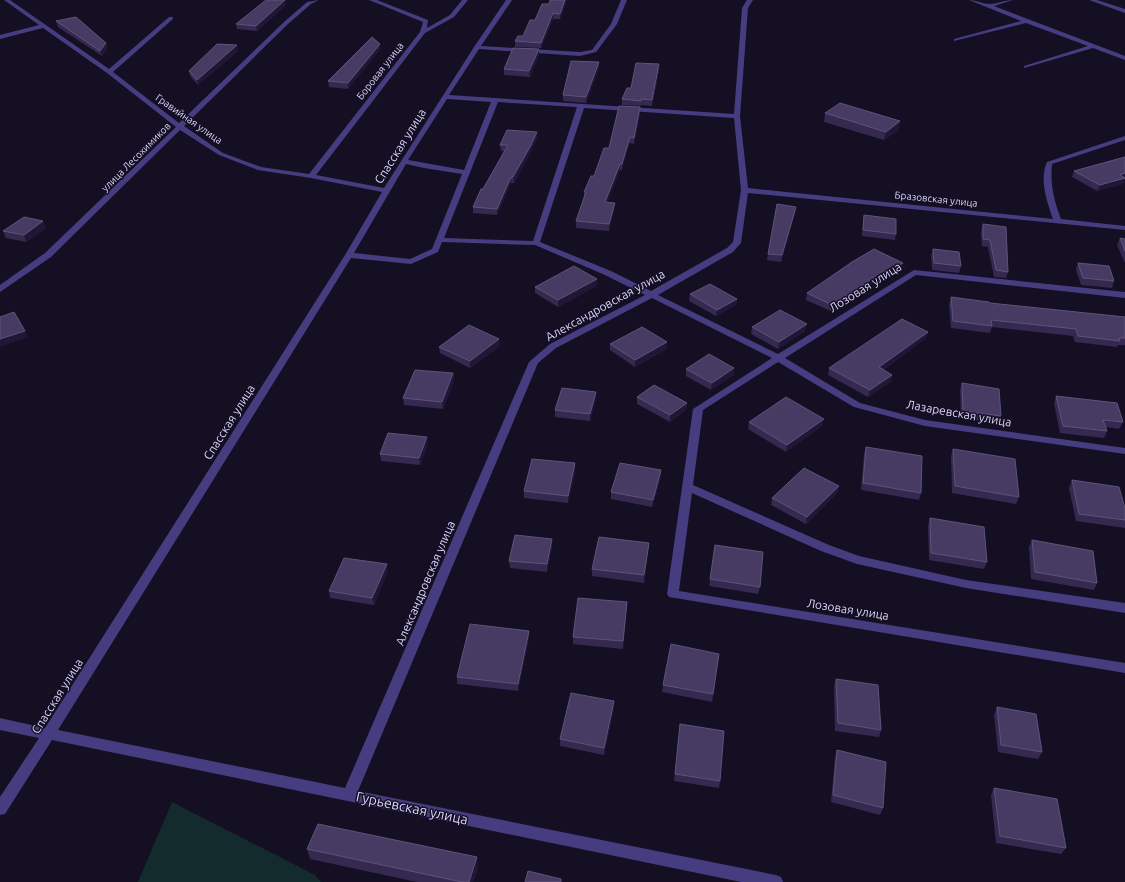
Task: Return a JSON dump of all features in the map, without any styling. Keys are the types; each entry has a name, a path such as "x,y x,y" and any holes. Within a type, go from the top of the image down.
{"street":[{"name":"Гравийная улица","path":"7,0 108,72 180,127 221,154 260,169 311,176 387,191"},
{"name":"улица Лесохимиков","path":"0,289 48,256 286,23 310,3 316,0"},
{"path":"372,0 426,21 423,32"},
{"path":"423,32 452,16 465,0"},
{"name":"Спасская улица","path":"0,809 49,734 349,256 404,162 477,47 509,0"},
{"path":"477,47 580,54 594,52 614,24 624,0"},
{"name":"Александровская улица","path":"349,795 534,362 554,346 651,295 730,250 737,243 745,190 737,116 745,8 750,0"},
{"path":"972,0 1125,58"},
{"path":"989,6 1010,0"},
{"path":"1092,0 1125,11"},
{"path":"108,72 170,18"},
{"path":"956,40 1026,21"},
{"path":"0,37 43,26"},
{"name":"Боровая улица","path":"311,176 423,32"},
{"path":"1026,67 1093,46"},
{"path":"446,97 737,116"},
{"path":"349,256 411,262 435,250 495,101"},
{"path":"439,240 536,243 582,106"},
{"path":"1058,222 1048,194 1047,175 1049,163 1125,138"},
{"path":"404,162 466,172"},
{"name":"Бразовская улица","path":"745,190 1125,228"},
{"name":"Лазаревская улица","path":"536,243 608,273 778,358 857,405 925,423 1125,451"},
{"name":"Лозовая улица","path":"1125,295 914,272 698,409 673,594 1125,668"},
{"path":"688,487 825,548 857,560 966,584 1125,608"},
{"name":"Гурьевская улица","path":"0,724 776,882"}],"green space":[{"path":"172,802 315,875 321,882 138,882"}],"building":[{"path":"266,0 285,0 256,26 236,24"},
{"path":"550,0 565,0 560,14 553,13 541,43 515,41 518,36 523,36 530,20 535,20 542,4 549,4"},
{"path":"76,17 106,43 100,51 56,21"},
{"path":"372,37 380,44 348,83 328,81"},
{"path":"217,44 237,45 197,80 189,71"},
{"path":"513,48 539,49 529,71 504,69"},
{"path":"571,61 599,62 586,97 563,95"},
{"path":"636,63 659,64 652,100 641,99 641,101 622,99 627,88 631,88"},
{"path":"840,103 900,121 886,132 825,113"},
{"path":"619,106 640,107 634,138 630,137 622,164 620,164 605,202 615,203 609,224 576,221 586,192 584,192 591,176 594,176 604,148 609,148"},
{"path":"507,130 537,132 513,177 511,177 497,209 473,207 481,189 483,189 508,145 500,145"},
{"path":"1125,157 1125,173 1120,175 1125,178 1100,185 1074,171"},
{"path":"777,204 796,207 782,255 768,254"},
{"path":"864,215 896,219 896,234 863,230"},
{"path":"24,217 43,221 24,235 3,231"},
{"path":"983,224 1006,227 1008,272 996,270 990,240 983,239"},
{"path":"1120,238 1125,239 1125,251"},
{"path":"874,249 903,263 878,278 874,277 834,306 807,293 852,262"},
{"path":"933,249 959,252 961,266 934,263"},
{"path":"1078,263 1109,266 1114,281 1083,278"},
{"path":"574,266 597,279 558,300 535,287"},
{"path":"710,284 737,299 717,310 690,294"},
{"path":"951,297 990,303 1125,317 1125,338 1119,338 1120,341 1078,336 1076,329 991,320 992,326 953,321"},
{"path":"780,310 807,324 779,342 752,327"},
{"path":"14,312 25,331 0,339 0,317"},
{"path":"902,319 928,332 879,367 892,375 870,390 829,368"},
{"path":"469,325 499,339 470,361 439,347"},
{"path":"642,327 667,342 635,360 610,344"},
{"path":"709,354 734,368 712,383 686,369"},
{"path":"415,370 453,373 442,402 403,398"},
{"path":"962,383 999,389 1001,416 963,411"},
{"path":"654,385 687,403 670,415 637,397"},
{"path":"562,388 596,392 590,414 555,410"},
{"path":"1056,396 1117,403 1123,422 1103,420 1107,431 1063,426"},
{"path":"786,397 824,419 787,445 749,422"},
{"path":"388,433 427,437 419,458 380,454"},
{"path":"866,447 922,456 921,493 863,483"},
{"path":"953,449 1015,459 1019,497 955,486"},
{"path":"532,459 575,463 568,496 524,491"},
{"path":"620,463 661,470 653,500 611,492"},
{"path":"804,468 839,486 807,517 772,498"},
{"path":"1072,480 1119,487 1125,508 1125,520 1079,514"},
{"path":"930,518 984,527 987,562 931,553"},
{"path":"515,535 552,539 547,564 509,561"},
{"path":"599,537 649,543 644,575 592,569"},
{"path":"1032,540 1093,551 1097,583 1035,572"},
{"path":"715,545 763,552 760,587 710,579"},
{"path":"344,558 387,564 372,598 329,591"},
{"path":"578,598 627,602 623,641 573,637"},
{"path":"470,624 529,631 518,684 457,677"},
{"path":"671,644 719,654 713,694 663,685"},
{"path":"836,679 878,685 881,730 838,723"},
{"path":"571,693 614,701 604,748 560,739"},
{"path":"997,707 1036,714 1042,752 1001,745"},
{"path":"680,724 724,731 720,781 675,774"},
{"path":"837,750 886,762 883,808 833,795"},
{"path":"994,788 1057,799 1066,848 1000,836"},
{"path":"318,824 477,857 469,882 462,882 307,849"},
{"path":"528,871 561,879 561,882 525,882"}]}
